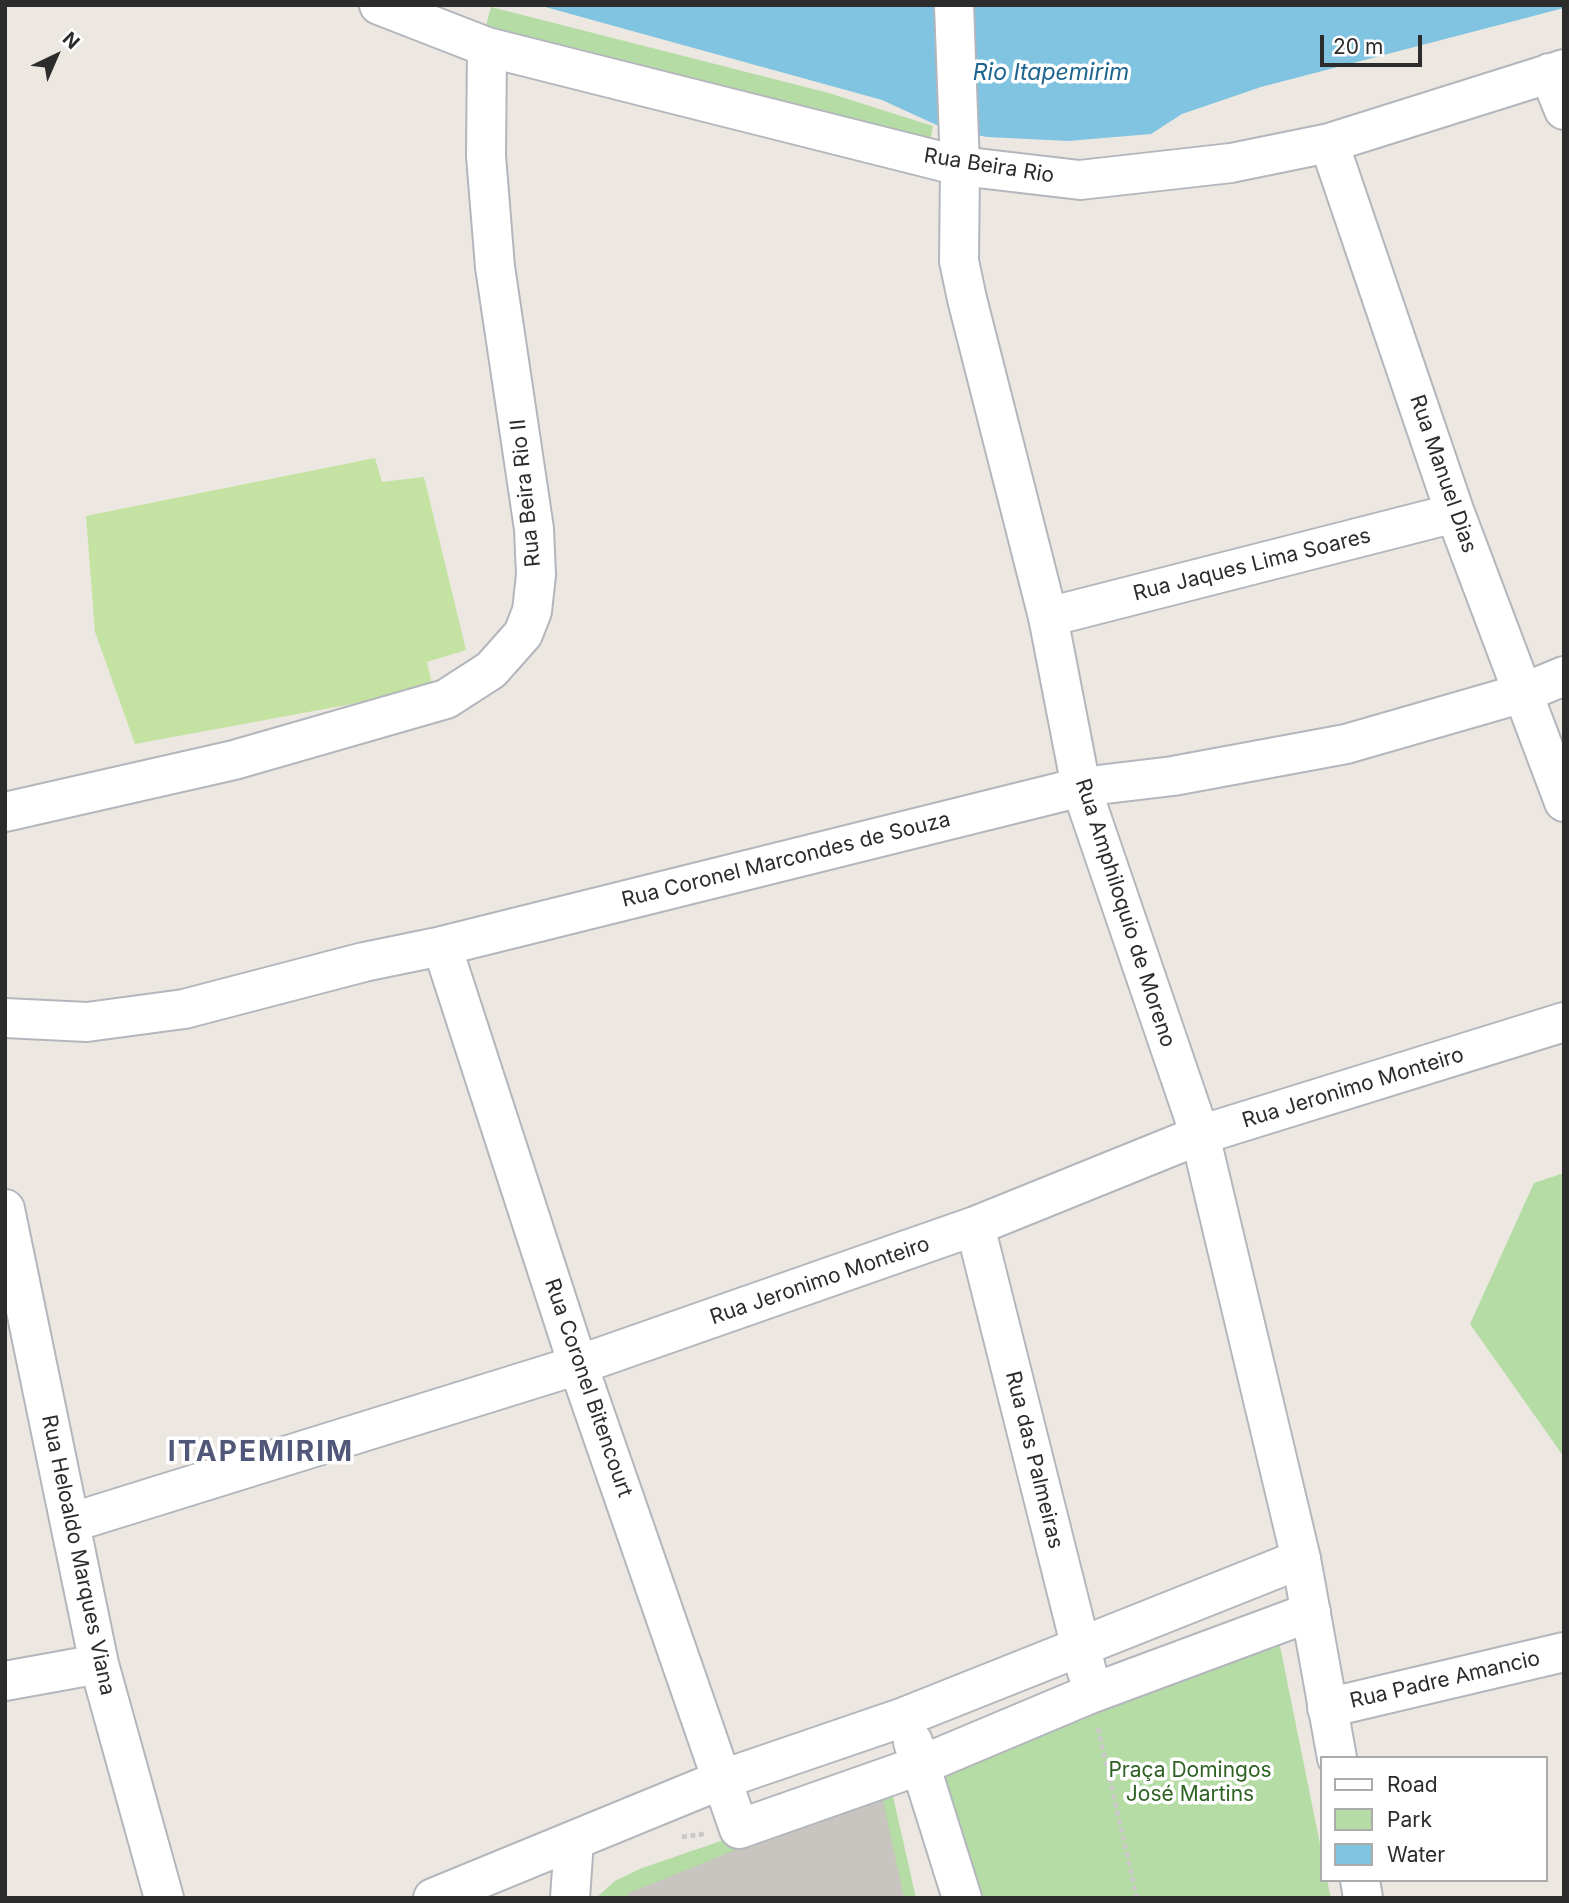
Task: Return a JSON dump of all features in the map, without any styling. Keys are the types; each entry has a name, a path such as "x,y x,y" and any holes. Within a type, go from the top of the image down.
{"street":[{"name":"Rua Beira Rio","path":"379,5 487,47 1080,180 1231,163 1329,143 1556,71"},
{"name":"Rua Amphiloquio de Moreno","path":"954,5 960,153 959,261 1048,617 1081,787 1200,1135 1301,1559 1311,1612"},
{"name":"Rua Beira Rio II","path":"5,812 234,760 446,699 491,670 523,634 532,611 535,587 534,529 495,267 486,156 487,47"},
{"path":"1556,71 1564,110"},
{"name":"Rua Manuel Dias","path":"1329,143 1455,513 1564,802"},
{"name":"Rua Jaques Lima Soares","path":"1048,617 1455,513"},
{"name":"Rua Coronel Marcondes de Souza","path":"5,1018 87,1021 184,1009 364,962 442,946 1081,787 1173,776 1346,744 1523,693 1564,676"},
{"name":"Rua Coronel Bitencourt","path":"442,946 579,1365 740,1829 921,1765"},
{"name":"Rua Jeronimo Monteiro","path":"70,1523 579,1365 975,1226 1200,1135 1564,1022"},
{"name":"Rua Heloaldo Marques Viana","path":"5,1209 99,1664 164,1898"},
{"name":"Rua das Palmeiras","path":"975,1226 1082,1648 1090,1694"},
{"path":"433,1898 723,1779 904,1717 1301,1559"},
{"path":"921,1765 1090,1694 1311,1612 1337,1756"},
{"name":"Rua Padre Amancio","path":"1327,1707 1564,1652"},
{"path":"5,1681 99,1664"},
{"path":"904,1717 962,1898"},
{"path":"570,1898 574,1841"}],"path":[{"path":"1090,1694 1137,1898"}],"green space":[{"path":"491,7 829,93 933,126 929,147 486,26"},
{"path":"375,458 382,482 424,477 466,650 427,662 433,689 135,744 95,632 86,516"},
{"path":"1564,1173 1564,1457 1470,1324 1534,1183"},
{"name":"Praça Domingos José Martins","path":"1276,1626 1320,1844 1320,1882 1327,1882 1331,1898 975,1898 931,1765"},
{"path":"890,1783 916,1898 596,1898 615,1881 642,1868"}],"water":[{"name":"Rio Itapemirim","path":"538,5 1564,5 1564,8 1261,87 1182,114 1151,134 1068,141 987,137 943,128 882,100"}],"building":[{"path":"881,1791 904,1898 627,1898 629,1893"}],"district":[{"name":"ITAPEMIRIM","path":"261,1453"}]}
